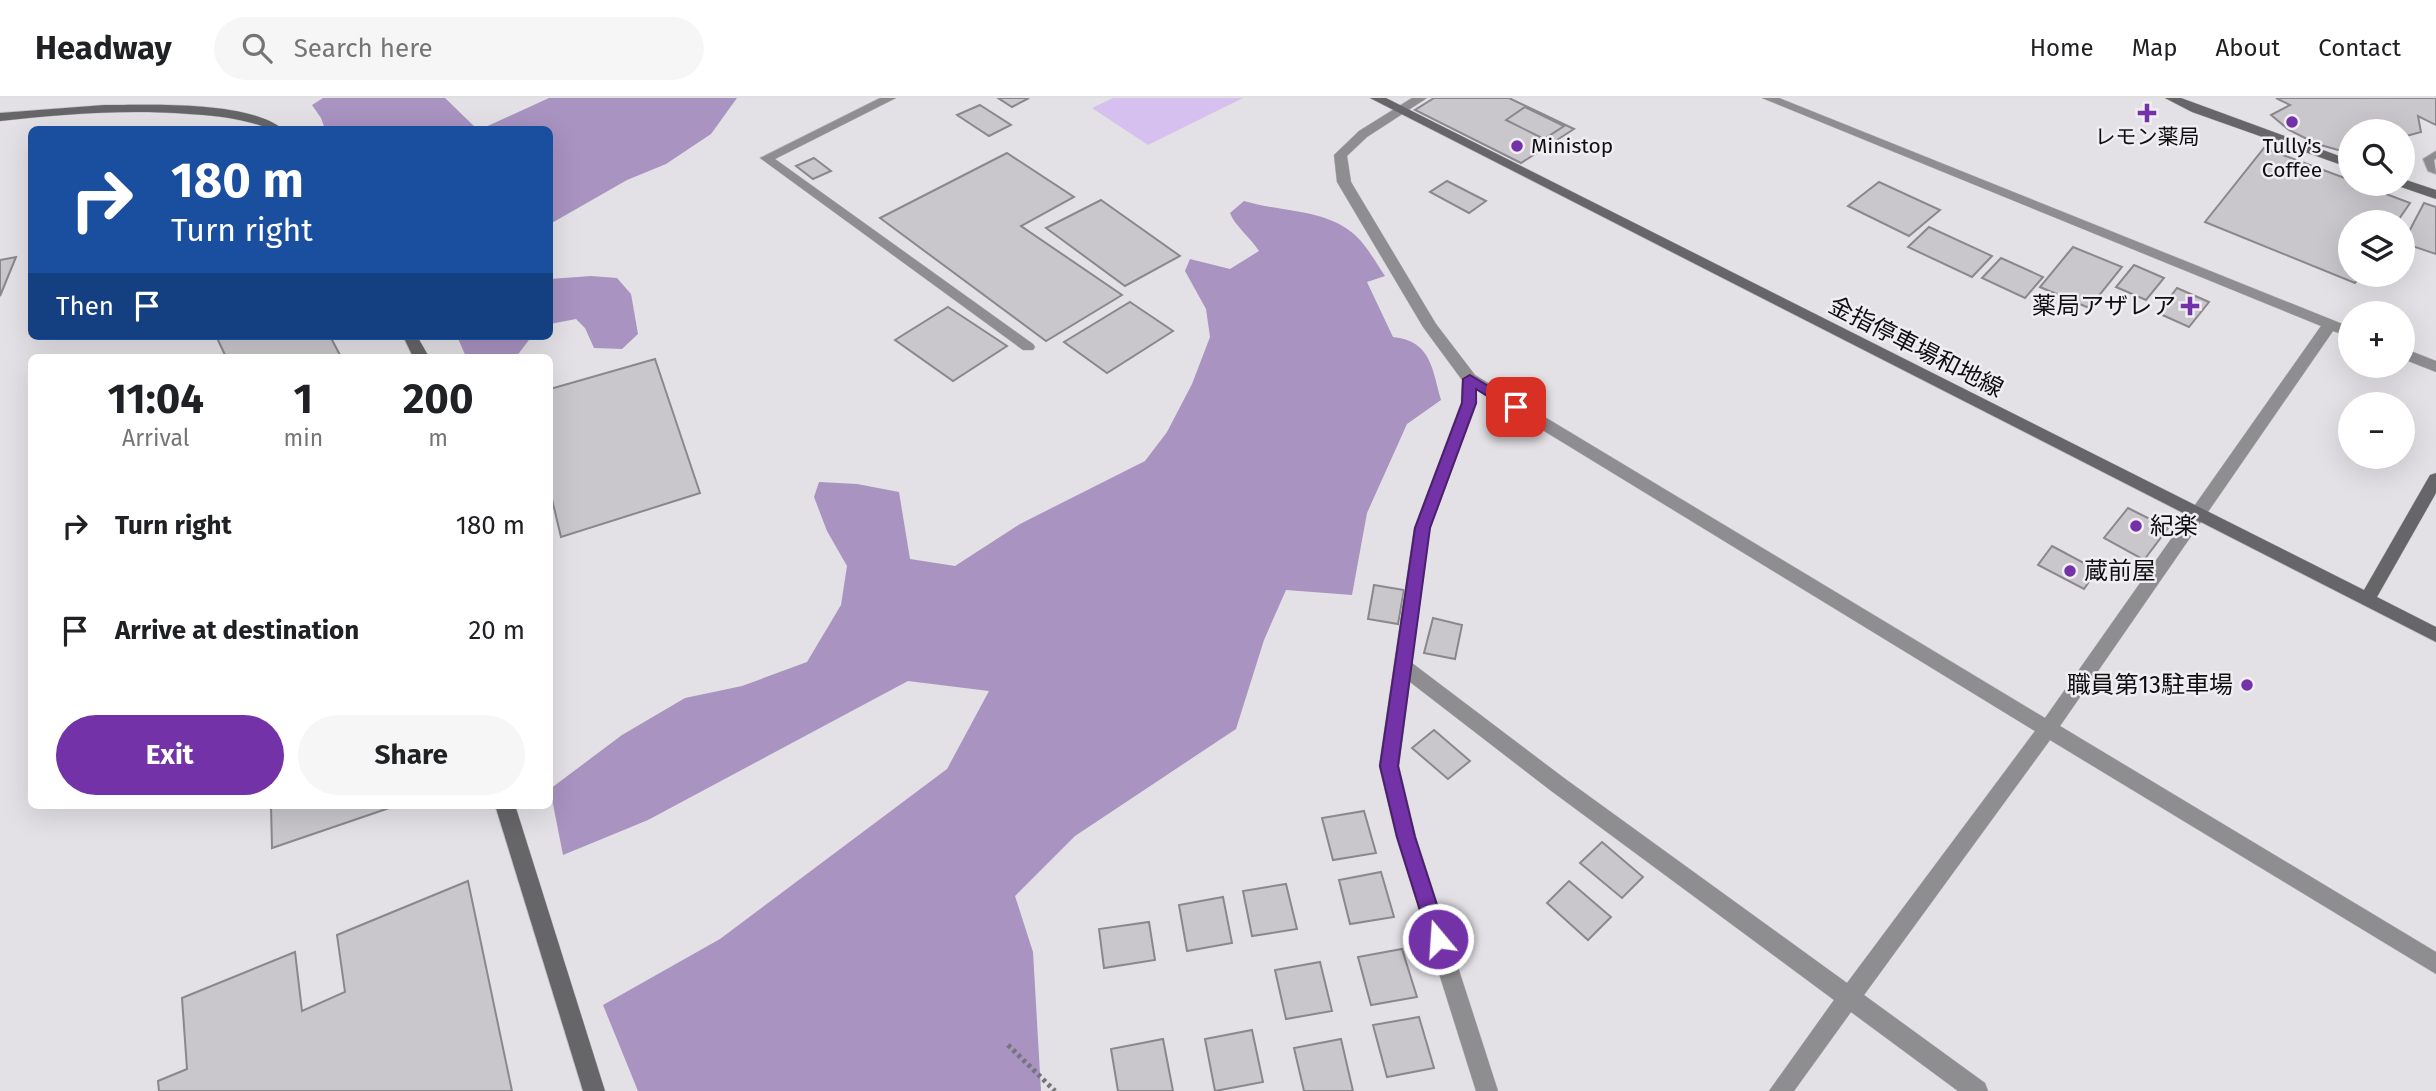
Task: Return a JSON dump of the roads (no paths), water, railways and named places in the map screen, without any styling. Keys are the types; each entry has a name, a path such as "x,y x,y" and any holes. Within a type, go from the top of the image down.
{"main road":[{"name":"金指停車場和地線","path":"1376,98 2436,635"},
{"path":"2171,98 2338,160"},
{"path":"0,117 141,99 201,99 239,107 274,126"},
{"path":"2415,187 2436,195"},
{"path":"2367,600 2436,479"},
{"path":"506,809 594,1091"}],"street":[{"path":"890,98 766,158 1028,347"},
{"path":"1421,98 1363,134 1340,155 1344,182 1430,327 1470,379 2436,964"},
{"path":"1768,98 2338,327"},
{"path":"1780,1091 2047,730 2330,324"},
{"path":"2415,358 2436,367"},
{"path":"1470,379 1469,403 1422,528 1389,766 1406,837 1487,1091"},
{"path":"1404,667 1557,785 1977,1091"}],"lane":[{"path":"2436,154 2428,159 2436,172"}],"place":[{"name":"レモン薬局","path":"2147,113"},
{"name":"Tully's Coffee","path":"2292,122"},
{"name":"Ministop","path":"1517,146"},
{"name":"薬局アザレア","path":"2190,306"},
{"name":"紀楽","path":"2136,526"},
{"name":"蔵前屋","path":"2070,571"},
{"name":"職員第13駐車場","path":"2247,685"}]}
